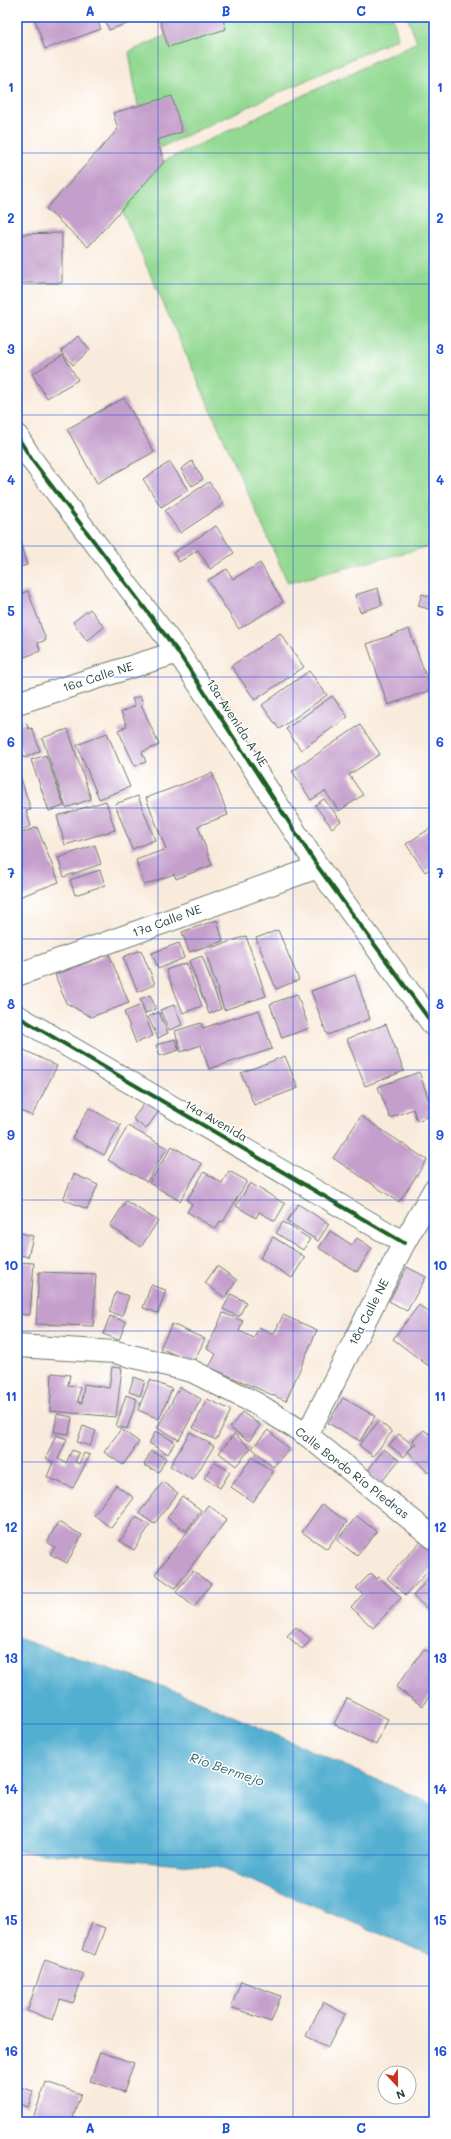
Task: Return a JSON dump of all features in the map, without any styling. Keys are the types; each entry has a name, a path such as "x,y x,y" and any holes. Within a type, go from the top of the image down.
{"street":[{"name":"13a Avenida A NE","path":"17,436 24,462 178,652 318,867 434,1026"},
{"name":"16a Calle NE","path":"17,703 178,652"},
{"name":"17a Calle NE","path":"17,975 318,867"},
{"name":"14a Avenida","path":"17,1016 404,1243"},
{"name":"18a Calle NE","path":"307,1435 404,1243 434,1190"},
{"name":"Calle Bordo Río Piedras","path":"17,1346 115,1352 192,1371 257,1404 307,1435 434,1538"}],"green space":[{"path":"170,17 393,17 398,38 146,154 129,52 174,32"},
{"path":"414,17 434,17 434,545 288,583 111,186 417,42 408,19"}],"water":[{"name":"Río Bermejo","path":"17,1638 179,1692 434,1805 434,1956 218,1867 17,1851"}],"building":[{"path":"34,17 96,17 101,29 45,49"},
{"path":"104,17 146,17 109,30"},
{"path":"159,17 222,17 226,29 168,47"},
{"path":"172,96 182,132 157,140 164,162 88,247 46,209 118,129 113,113"},
{"path":"62,233 62,283 17,283 17,234"},
{"path":"78,336 90,350 73,365 61,351"},
{"path":"63,355 78,380 47,398 32,374"},
{"path":"124,398 154,452 97,483 67,429"},
{"path":"192,461 203,479 192,486 181,469"},
{"path":"170,462 188,490 161,507 143,479"},
{"path":"209,482 224,504 180,533 165,511"},
{"path":"216,526 234,553 210,569 198,550 179,562 173,553"},
{"path":"17,532 27,565 17,568"},
{"path":"260,563 283,602 239,629 208,580 227,569 233,579"},
{"path":"378,588 382,605 360,612 355,595"},
{"path":"28,591 46,640 38,643 40,651 17,660 17,595"},
{"path":"422,594 434,598 432,610 418,606"},
{"path":"90,609 104,627 87,641 73,622"},
{"path":"409,629 431,690 388,705 367,644"},
{"path":"280,633 304,667 255,700 231,666"},
{"path":"309,671 327,695 279,729 262,705"},
{"path":"140,696 143,703 141,704 159,745 142,752 146,762 135,766 118,730 127,726 121,712 135,706 132,699"},
{"path":"332,696 348,717 301,750 286,729"},
{"path":"26,723 29,729 32,728 40,751 24,758 17,739 17,726"},
{"path":"360,725 380,754 349,775 363,795 339,811 325,791 311,800 292,771"},
{"path":"68,729 91,799 66,808 42,738"},
{"path":"107,733 130,787 99,799 77,745"},
{"path":"46,755 64,806 49,811 31,760"},
{"path":"17,766 31,810 26,811 31,826 17,831"},
{"path":"212,773 228,815 198,826 212,865 176,879 174,874 144,885 136,860 166,849 146,798"},
{"path":"138,796 155,840 132,849 115,804"},
{"path":"324,799 341,821 332,828 315,805"},
{"path":"106,801 115,830 65,845 57,816"},
{"path":"434,826 434,866 425,872 406,844"},
{"path":"37,827 59,882 19,897 17,891 17,835"},
{"path":"95,845 101,864 64,877 58,858"},
{"path":"100,870 105,885 75,895 70,880"},
{"path":"217,920 223,941 189,952 182,932"},
{"path":"278,930 299,980 276,989 256,938"},
{"path":"246,936 266,996 224,1010 205,950"},
{"path":"179,943 184,958 158,969 152,953"},
{"path":"141,950 155,984 138,992 123,957"},
{"path":"109,954 129,1003 91,1017 66,1003 55,975"},
{"path":"202,956 221,1009 209,1014 189,961"},
{"path":"186,963 202,1006 183,1013 166,970"},
{"path":"355,975 370,1019 327,1035 311,991"},
{"path":"297,994 309,1028 282,1038 270,1004"},
{"path":"150,995 156,1009 146,1013 140,999"},
{"path":"141,1005 153,1036 136,1043 124,1012"},
{"path":"174,1005 182,1025 169,1030 160,1010"},
{"path":"259,1010 272,1049 209,1069 201,1045 181,1052 175,1031 201,1023 203,1028"},
{"path":"159,1012 168,1033 158,1038 148,1017"},
{"path":"386,1024 404,1071 365,1086 347,1039"},
{"path":"175,1039 179,1050 160,1056 156,1045"},
{"path":"20,1048 57,1066 32,1116 17,1109 17,1054"},
{"path":"285,1056 298,1088 254,1105 241,1073"},
{"path":"419,1072 430,1103 428,1104 432,1115 417,1121 413,1109 390,1118 378,1087"},
{"path":"146,1101 159,1111 146,1129 133,1119"},
{"path":"89,1108 121,1125 104,1155 72,1138"},
{"path":"361,1116 427,1160 399,1202 333,1158"},
{"path":"128,1126 167,1148 147,1182 108,1160"},
{"path":"172,1146 202,1164 180,1201 149,1183"},
{"path":"229,1171 247,1181 223,1222 220,1221 216,1229 187,1212 192,1204 187,1200 204,1172 222,1183"},
{"path":"74,1174 98,1185 87,1209 63,1199"},
{"path":"250,1183 285,1204 275,1221 259,1212 256,1218 236,1206"},
{"path":"126,1201 158,1221 141,1247 110,1226"},
{"path":"298,1204 329,1224 318,1241 287,1221"},
{"path":"283,1222 310,1239 303,1250 276,1233"},
{"path":"330,1231 352,1245 357,1238 372,1248 357,1272 319,1248"},
{"path":"17,1232 33,1236 28,1257 17,1254"},
{"path":"273,1237 305,1257 292,1278 260,1258"},
{"path":"17,1262 34,1263 30,1315 17,1314"},
{"path":"217,1266 237,1280 225,1298 205,1283"},
{"path":"407,1267 426,1277 407,1311 389,1301"},
{"path":"39,1272 96,1274 93,1326 36,1324"},
{"path":"151,1285 166,1290 158,1313 143,1308"},
{"path":"116,1292 129,1296 122,1316 109,1312"},
{"path":"231,1294 246,1302 239,1317 223,1309"},
{"path":"419,1305 434,1316 434,1370 393,1339"},
{"path":"223,1313 243,1321 239,1331 254,1338 259,1327 274,1334 283,1315 317,1330 286,1401 209,1367 216,1354 207,1349"},
{"path":"110,1316 126,1322 119,1340 103,1334"},
{"path":"172,1324 205,1339 193,1363 160,1348"},
{"path":"112,1367 122,1368 116,1417 50,1411 52,1373 70,1375 68,1385 80,1387 78,1402 82,1403 84,1384 109,1388"},
{"path":"134,1377 145,1381 140,1396 129,1392"},
{"path":"150,1380 172,1389 159,1419 138,1410"},
{"path":"180,1387 201,1399 179,1440 157,1428"},
{"path":"126,1395 137,1399 127,1429 116,1426"},
{"path":"343,1398 375,1416 360,1441 328,1423"},
{"path":"207,1399 231,1410 216,1440 193,1428"},
{"path":"242,1412 260,1425 249,1441 230,1428"},
{"path":"57,1414 72,1417 69,1434 54,1432"},
{"path":"379,1421 392,1432 373,1456 359,1445"},
{"path":"83,1426 96,1431 90,1446 77,1442"},
{"path":"121,1429 139,1442 123,1465 104,1452"},
{"path":"434,1429 434,1468 428,1473 408,1451 416,1444 413,1440 424,1430 429,1434"},
{"path":"268,1430 289,1449 273,1467 252,1448"},
{"path":"156,1431 175,1442 168,1454 149,1443"},
{"path":"190,1432 214,1446 193,1480 170,1466"},
{"path":"234,1434 251,1448 236,1466 219,1453"},
{"path":"399,1434 413,1445 404,1457 389,1445"},
{"path":"56,1435 67,1439 58,1459 66,1463 72,1450 79,1453 75,1462 79,1464 84,1453 90,1455 73,1488 47,1477 53,1462 46,1458"},
{"path":"384,1449 399,1460 380,1484 366,1473"},
{"path":"151,1451 166,1458 159,1472 144,1465"},
{"path":"252,1457 273,1472 253,1502 231,1487"},
{"path":"215,1462 230,1472 220,1488 204,1478"},
{"path":"163,1482 178,1493 154,1524 139,1513"},
{"path":"116,1485 134,1498 111,1528 94,1515"},
{"path":"182,1496 201,1510 186,1531 167,1518"},
{"path":"322,1504 347,1522 327,1549 302,1532"},
{"path":"208,1505 227,1519 175,1588 155,1574"},
{"path":"357,1516 377,1532 357,1556 337,1540"},
{"path":"136,1517 150,1525 134,1550 120,1541"},
{"path":"58,1522 82,1535 67,1563 50,1554 55,1547 47,1542"},
{"path":"422,1540 434,1550 434,1565 406,1595 387,1578"},
{"path":"193,1571 211,1584 194,1607 176,1592"},
{"path":"434,1572 434,1609 431,1612 413,1596"},
{"path":"371,1573 377,1579 379,1577 401,1598 373,1628 351,1607 363,1594 356,1588"},
{"path":"296,1627 311,1640 302,1649 287,1636"},
{"path":"424,1649 434,1657 434,1690 422,1706 396,1687"},
{"path":"347,1698 388,1719 376,1745 334,1724"},
{"path":"91,1923 105,1928 95,1955 82,1950"},
{"path":"45,1960 84,1974 73,2003 60,1999 53,2020 27,2011"},
{"path":"241,1981 281,1996 271,2022 231,2007"},
{"path":"323,2002 345,2014 328,2047 306,2036"},
{"path":"100,2052 134,2063 124,2092 90,2081"},
{"path":"46,2082 81,2094 73,2117 88,2122 32,2121"},
{"path":"17,2086 33,2091 28,2107 17,2103"},
{"path":"107,2118 117,2122 105,2122"}],"cycle path":[{"path":"17,436 32,460 178,652 318,867 434,1026"},
{"path":"17,1016 404,1243"}]}
